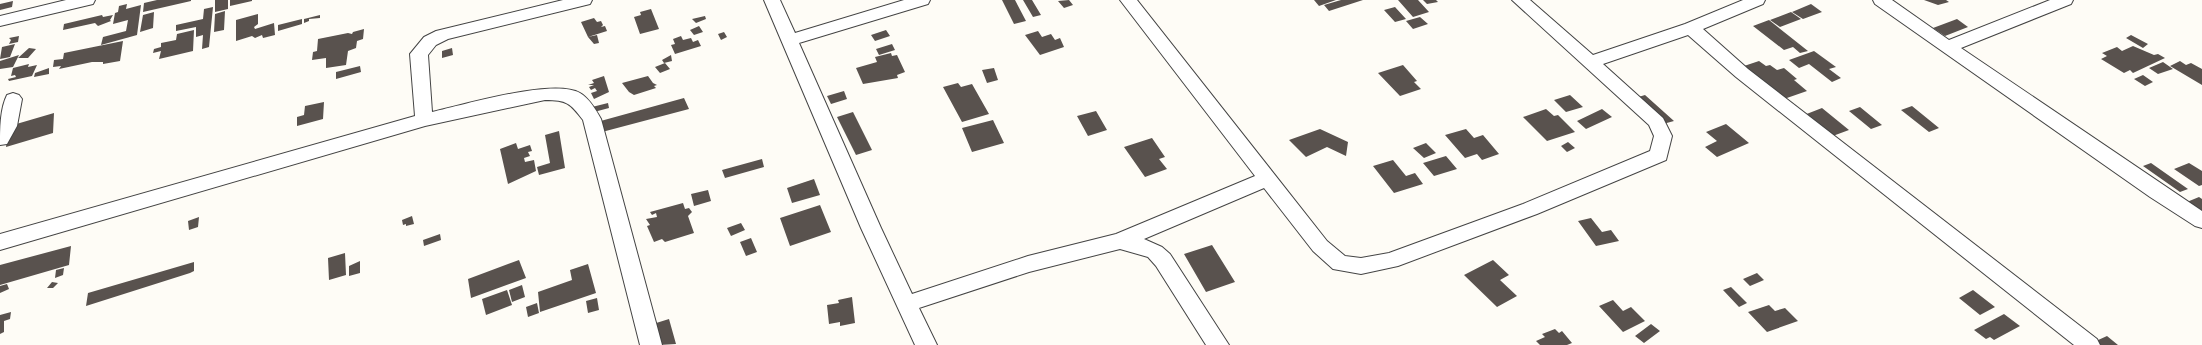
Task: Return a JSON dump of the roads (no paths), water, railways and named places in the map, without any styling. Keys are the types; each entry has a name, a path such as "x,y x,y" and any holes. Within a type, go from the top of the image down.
{"street":[{"path":"0,21 87,0"},
{"path":"424,120 419,54 430,41 442,35 584,0"},
{"path":"772,0 906,304 926,345"},
{"path":"789,40 922,0"},
{"path":"1128,0 1267,179 1292,208 1320,246 1340,262 1361,266 1391,260 1530,209 1659,156 1663,136 1657,122 1520,0"},
{"path":"1591,62 1691,28 1757,0"},
{"path":"1881,0 2157,192 2202,221"},
{"path":"1949,46 2065,0"},
{"path":"1691,28 1742,73 2089,345"},
{"path":"0,242 304,156 424,120 545,94 564,94 576,97 592,119 651,345"},
{"path":"0,139 8,126 13,99"},
{"path":"906,304 1028,264 1120,241 1267,179"},
{"path":"1120,241 1144,247 1155,252 1163,260 1218,345"}]}
